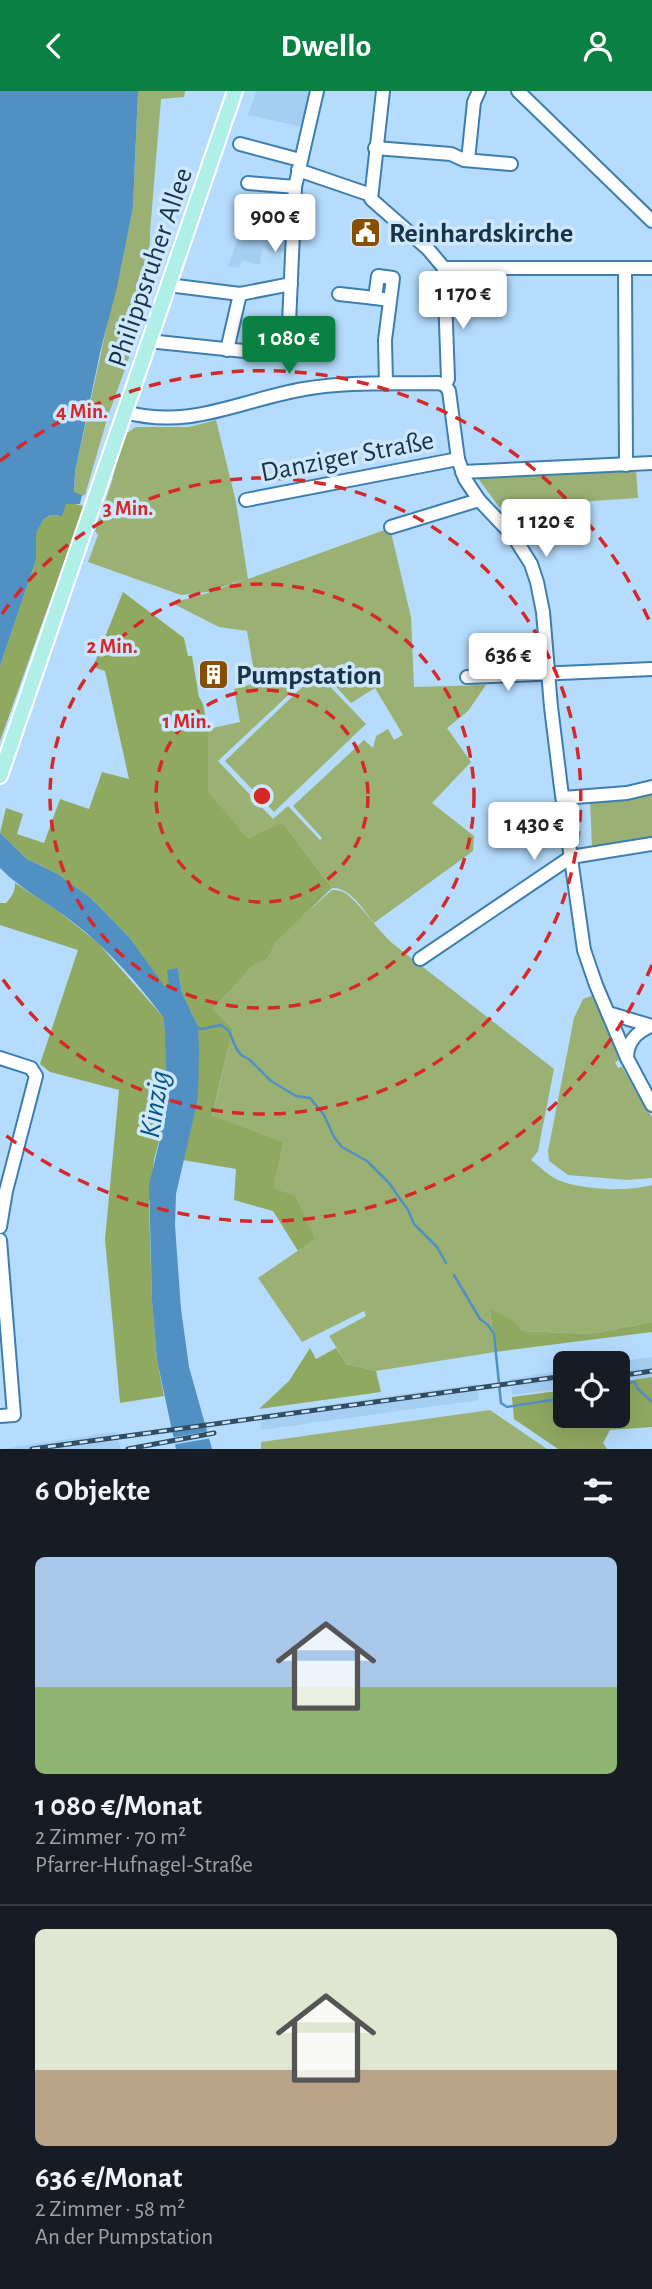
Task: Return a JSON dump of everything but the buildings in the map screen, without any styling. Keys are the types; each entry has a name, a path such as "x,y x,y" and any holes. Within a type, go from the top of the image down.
{"main road":[{"name":"Philippsruher Allee","path":"0,776 234,91"}],"street":[{"path":"148,341 276,354 285,351 290,341 295,187 317,91"},
{"path":"371,197 383,91"},
{"path":"468,160 474,102 479,91"},
{"path":"518,91 652,221"},
{"path":"240,144 299,165 371,197 428,249 444,268 448,379 444,386"},
{"path":"375,148 451,154 468,160 511,164"},
{"path":"248,183 295,187"},
{"path":"444,268 652,268"},
{"path":"625,268 626,465"},
{"path":"375,298 378,275 393,278 385,340 386,384"},
{"path":"168,285 240,294 292,284"},
{"path":"227,349 240,294"},
{"path":"339,294 390,300"},
{"path":"125,412 147,418 176,419 303,389 344,385 438,383 449,391 460,465 479,500 514,537 534,573 541,598 570,857 584,950 627,1058 652,1105"},
{"name":"Danziger Straße","path":"246,500 460,465 652,463"},
{"path":"391,527 479,500"},
{"path":"467,677 652,670"},
{"path":"563,798 627,793 652,787"},
{"path":"420,959 570,857 652,844"},
{"path":"608,1013 652,1026"},
{"path":"627,1058 628,1045 652,1026"},
{"path":"0,1058 31,1068 36,1076 6,1191 0,1227"},
{"path":"0,1240 14,1415 0,1416"}],"shaded area":[{"path":"0,91 138,91 133,207 75,472 74,492 82,495 80,504 66,504 62,516 51,515 44,519 36,533 36,560 0,666"},
{"path":"256,91 311,91 302,127 248,115"},
{"path":"244,221 289,226 287,252 273,252 262,248 260,265 242,260 239,268 228,266"},
{"path":"0,833 27,859 58,874 91,898 130,938 165,987 169,986 167,970 178,968 182,993 198,1026 198,1099 176,1194 175,1225 181,1309 189,1367 212,1449 176,1449 157,1360 152,1301 149,1185 166,1114 163,1017 132,979 87,933 0,868"},
{"path":"652,1357 652,1377 630,1380 630,1360"},
{"path":"553,1372 553,1390 512,1395 510,1379"},
{"path":"477,1384 479,1400 261,1430 260,1414"},
{"path":"115,1432 121,1449 2,1449"}],"green space":[{"path":"138,91 185,91 184,97 161,99 150,232 149,272 152,294 108,416 85,495 80,496 74,493 75,472 133,207"},
{"path":"216,420 236,502 248,578 207,592 181,595 88,562 98,535 95,531 124,435 136,427 189,427"},
{"path":"636,469 638,498 499,507 477,477"},
{"path":"66,504 84,506 0,741 0,666 36,560 36,533 44,519 57,516"},
{"path":"390,528 411,617 414,687 486,685 468,711 447,728 471,762 432,803 474,836 473,851 374,923 351,895 332,888 282,822 248,840 208,791 208,729 240,722 234,689 256,683 247,631 219,627 172,603 208,593","holes":["318,667 351,703 375,688 403,735 394,740 388,729 376,736 373,748 364,740 293,806 322,838 320,840 288,806 273,819 218,761"]},
{"path":"123,592 184,638 188,656 192,656 208,729 208,791 248,839 282,822 332,888 277,941 267,959 253,966 213,1009 233,1029 212,1116 283,1142 273,1188 295,1196 315,1239 298,1251 273,1211 234,1200 236,1169 183,1160 198,1099 198,1026 182,993 178,968 169,986 165,988 130,938 91,898 58,874 27,859 0,833 6,808 23,814 17,834 44,843 60,799 89,809 102,772 129,779 105,671 93,667"},
{"path":"317,673 366,724 274,812 225,761"},
{"path":"652,790 652,839 592,848 590,799"},
{"path":"15,883 58,911 98,943 163,1017 166,1114 154,1160 149,1205 152,1301 157,1360 164,1396 120,1403 105,1239 119,1090 50,1072 40,1064 78,950 0,925 0,903 6,903 10,898"},
{"path":"332,890 348,895 392,943 554,1069 538,1151 531,1160 555,1178 579,1186 618,1189 652,1185 652,1322 589,1334 523,1331 514,1321 490,1310 495,1352 376,1371 347,1364 329,1336 366,1316 364,1311 302,1342 258,1278 315,1239 212,1117 233,1029 213,1009 253,966 267,959 277,941 288,929"},
{"path":"594,995 619,1060 615,1062 618,1068 622,1067 652,1117 652,1178 627,1180 568,1175 549,1161 548,1151 574,1018 583,999"},
{"path":"490,1309 514,1321 523,1331 589,1334 652,1322 652,1332 495,1352"},
{"path":"310,1348 316,1359 336,1348 347,1364 376,1371 381,1392 259,1409 289,1381"},
{"path":"652,1377 652,1427 610,1430 603,1443 607,1449 558,1449 514,1419 512,1397 553,1392 553,1428 630,1428 630,1380"},
{"path":"490,1410 547,1449 261,1449 261,1442"}],"pier":[{"path":"210,1431 212,1438 171,1445 170,1438"}],"waterway":[{"path":"195,1027 201,1029 221,1025 229,1031 241,1055 250,1060 271,1081 296,1096 310,1098 324,1115 342,1147 367,1161 389,1183 408,1210 414,1224 437,1247 446,1263"},
{"path":"454,1275 480,1319 494,1334 501,1403 507,1407 553,1400"},
{"path":"630,1383 635,1382 636,1385"},
{"path":"637,1388 652,1402"}],"railway":[{"path":"630,1374 652,1371"},
{"path":"32,1449 553,1378"},
{"path":"128,1449 214,1433"}],"place":[{"name":"Reinhardskirche","path":"366,232"},
{"name":"Pumpstation","path":"213,674"}],"water label":[{"name":"Kinzig","path":"154,1104"}]}
